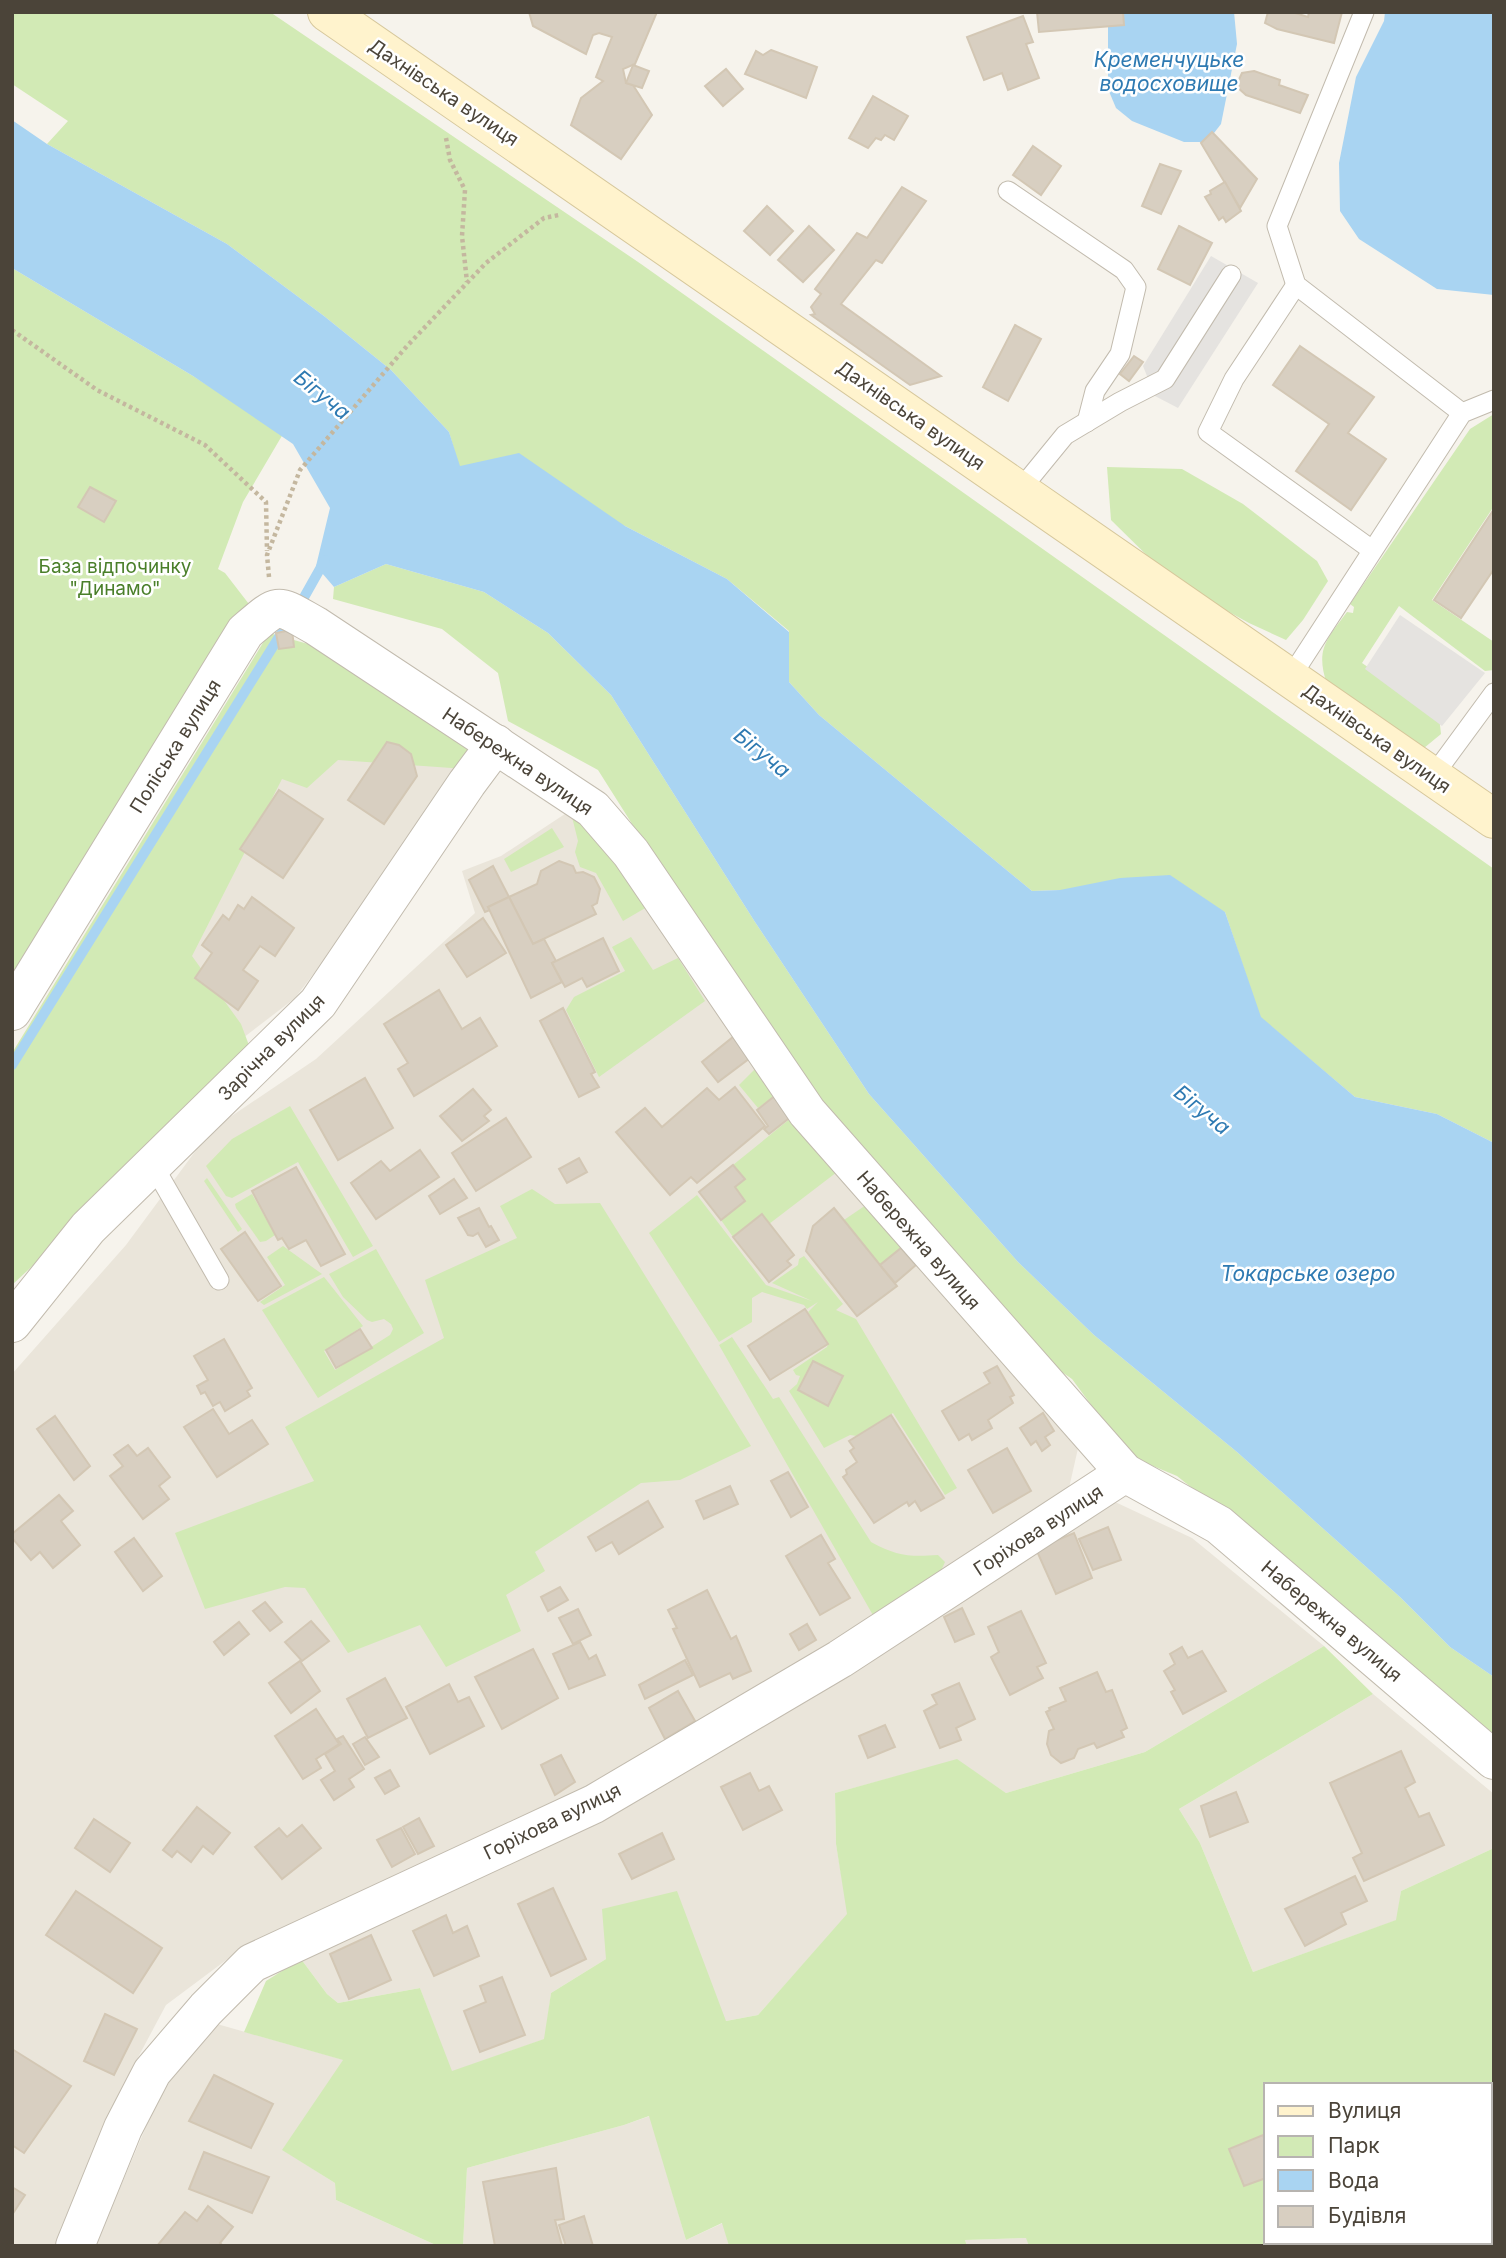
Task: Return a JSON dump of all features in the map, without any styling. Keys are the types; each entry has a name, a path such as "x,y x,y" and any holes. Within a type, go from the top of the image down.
{"street":[{"name":"Дахнівська вулиця","path":"327,12 1494,818"},
{"name":"Набережна вулиця","path":"277,609 316,626 593,809 631,853 807,1112 1125,1473 1219,1525 1494,1760"},
{"name":"Поліська вулиця","path":"12,1011 245,632 277,609"},
{"name":"Зарічна вулиця","path":"12,1323 88,1228 318,1003 496,744"},
{"name":"Горіхова вулиця","path":"75,2246 124,2128 152,2072 206,2010 252,1963 594,1804 841,1659 1125,1473"}],"lane":[{"path":"1364,12 1277,226 1296,285 1462,413"},
{"path":"1008,191 1124,270 1136,287 1120,354 1095,391 1087,422"},
{"path":"1020,491 1065,435 1165,379 1231,275"},
{"path":"1296,285 1234,379 1208,432 1371,550"},
{"path":"1290,678 1462,413 1494,400"},
{"path":"1433,776 1494,694"},
{"path":"153,1165 219,1280"}],"path":[{"path":"447,94 443,115 450,160 466,190 462,236 467,283"},
{"path":"267,555 300,470 407,346 486,263 544,218"},
{"path":"12,330 97,390 205,445 266,502 267,555 277,609"}],"shaded area":[{"path":"1211,256 1258,283 1178,408 1155,396 1143,366"},
{"path":"1400,615 1485,673 1442,726 1365,669"},
{"path":"385,734 457,769 399,862 295,998 221,1055 153,965 270,757"},
{"path":"574,808 1079,1444 1069,1488 932,1588 619,1773 241,1949 166,2005 127,2078 60,2246 12,2246 12,1374 126,1245 211,1130 316,1059 475,913 462,871 501,856"},
{"path":"1113,1501 1192,1538 1324,1646 1145,1752 1006,1793 957,1760 835,1793 836,1844 848,1914 758,2015 726,2021 606,1959 551,1993 545,2039 451,2072 420,1988 338,2003 327,1994 301,1959"},
{"path":"1373,1694 1494,1794 1494,1848 1401,1891 1397,1920 1253,1972 1200,1843 1179,1809"},
{"path":"217,2024 344,2060 283,2150 335,2183 336,2200 438,2246 95,2246 161,2092"},
{"path":"650,2116 686,2240 723,2223 729,2246 463,2246 467,2168"},
{"path":"1494,2135 1494,2246 1351,2246 1350,2244 1492,2244"},
{"path":"1027,2238 1029,2246 967,2246 965,2240"}],"green space":[{"path":"12,12 270,12 641,264 1494,869 1494,1143 1437,1114 1355,1097 1260,1017 1225,912 1060,890 1032,891 819,715 789,682 789,631 727,579 625,526 459,466 449,432 391,370 324,316 227,244 47,144 68,121 12,84"},
{"name":"База відпочинку \"Динамо\"","path":"12,268 193,376 283,434 243,502 218,569 225,573 252,608 12,993"},
{"path":"1494,414 1494,506 1432,600 1494,642 1494,670 1485,671 1399,606 1362,663 1439,716 1441,734 1424,748 1327,684 1322,662 1323,653 1329,637 1347,612 1353,613 1354,607 1350,604 1470,429"},
{"path":"1107,467 1182,469 1243,504 1317,561 1328,581 1303,620 1286,640 1173,581 1111,520"},
{"path":"386,564 484,592 548,633 611,695 755,922 869,1094 1018,1262 1094,1335 1237,1452 1400,1597 1450,1647 1494,1677 1494,1736 1379,1637 1177,1476 1129,1456 1072,1379 1021,1344 831,1122 723,968 598,770 508,721 498,673 442,629 333,599 334,587"},
{"path":"269,633 390,667 469,736 466,769 338,760 307,788 282,779 192,956 241,1024 250,1048 127,1178 12,1285 12,1053"},
{"path":"572,817 602,834 647,907 623,921 596,873 580,867 575,852 578,841"},
{"path":"552,828 564,847 511,872 504,859"},
{"path":"631,937 653,970 678,958 705,1001 599,1077 566,1010 574,997 625,971 612,947"},
{"path":"755,1069 774,1096 758,1108 739,1085"},
{"path":"290,1106 373,1246 353,1257 298,1162 232,1198 226,1196 206,1166 232,1139"},
{"path":"791,1118 837,1172 769,1224 761,1214 733,1237 721,1220 745,1201 735,1187 744,1179 733,1165"},
{"path":"207,1178 242,1229 238,1232 204,1181"},
{"path":"532,1189 555,1204 600,1203 751,1446 680,1480 641,1483 535,1552 545,1571 506,1595 521,1631 446,1667 420,1625 348,1653 305,1588 285,1587 205,1609 175,1533 314,1481 285,1427 444,1338 425,1280 517,1238 500,1206"},
{"path":"252,1194 275,1235 266,1241 260,1242 236,1208 235,1204"},
{"path":"697,1195 766,1285 812,1301 772,1283 798,1265 799,1259 804,1256 843,1304 836,1310 856,1319 957,1488 945,1495 893,1413 857,1436 850,1435 824,1448 789,1391 797,1384 800,1376 793,1370 828,1344 808,1312 818,1302 807,1309 804,1305 762,1292 752,1298 752,1322 719,1342 649,1233"},
{"path":"866,1205 901,1248 880,1265 844,1220"},
{"path":"283,1246 322,1274 264,1305 260,1302 285,1285 267,1257"},
{"path":"376,1249 424,1333 318,1398 262,1310 324,1277 363,1326 324,1351 335,1370 390,1335 393,1329 384,1319 372,1322 367,1320 343,1297 329,1274"},
{"path":"732,1337 773,1399 779,1397 871,1542 903,1554 938,1555 945,1562 940,1573 874,1617 719,1345"},
{"path":"1324,1646 1373,1694 1179,1809 1200,1843 1253,1972 1396,1920 1401,1891 1494,1848 1494,2135 1492,2136 1492,2083 1264,2083 1264,2244 1351,2246 1029,2246 1026,2238 965,2240 967,2246 729,2246 722,2223 686,2240 649,2116 467,2168 463,2246 438,2246 336,2200 335,2183 282,2150 343,2060 244,2032 266,1981 301,1959 327,1994 338,2003 420,1988 452,2071 544,2039 551,1993 606,1959 602,1909 677,1891 726,2021 758,2015 847,1914 836,1844 835,1793 957,1759 1006,1793 1145,1752"}],"water":[{"name":"Кременчуцьке водосховище","path":"1108,12 1234,12 1237,44 1221,124 1207,142 1184,142 1132,121 1116,108 1108,89"},
{"path":"1385,12 1494,12 1494,295 1437,289 1359,239 1340,211 1339,163 1356,77 1384,21"},
{"name":"Токарське озеро","path":"12,120 47,144 227,244 324,316 391,370 449,432 460,466 519,453 625,526 727,579 789,632 789,682 819,715 1032,891 1060,890 1120,878 1170,875 1225,912 1261,1017 1355,1097 1437,1114 1494,1143 1494,1677 1450,1647 1400,1597 1237,1452 1094,1335 1018,1262 869,1094 755,922 611,695 548,633 484,592 386,564 334,587 316,566 330,508 293,444 193,376 12,268"}],"building":[{"path":"529,12 657,12 635,64 623,69 626,83 633,85 652,115 621,159 571,125 581,98 603,81 596,77 612,37 599,33 593,35 586,54 533,26"},
{"path":"1037,12 1123,12 1124,25 1039,32"},
{"path":"1268,12 1292,12 1308,17 1309,12 1342,12 1334,43 1277,29 1265,23"},
{"path":"1023,16 1033,42 1026,44 1039,78 1008,90 1002,73 984,80 967,37"},
{"path":"771,50 817,67 806,98 745,74 756,51 763,55"},
{"path":"633,65 649,71 642,88 626,83"},
{"path":"726,69 743,89 723,106 705,86"},
{"path":"1254,71 1280,80 1279,85 1308,95 1300,113 1246,95 1236,86 1242,73"},
{"path":"873,96 908,116 894,140 885,135 881,140 876,138 868,148 849,138"},
{"path":"1212,132 1257,179 1240,208 1201,143"},
{"path":"1033,146 1061,166 1041,195 1013,175"},
{"path":"1160,164 1181,171 1161,214 1142,206"},
{"path":"1225,182 1241,211 1226,222 1223,217 1219,220 1205,197"},
{"path":"902,187 926,201 882,263 876,260 841,304 941,376 910,385 811,315 815,314 811,307 821,294 815,289 857,233 867,238"},
{"path":"767,206 793,231 770,255 744,231"},
{"path":"809,226 834,250 803,282 778,260"},
{"path":"1179,226 1212,243 1190,285 1158,269"},
{"path":"1015,325 1041,339 1008,401 983,387"},
{"path":"1300,346 1374,397 1348,433 1386,459 1351,510 1296,471 1329,424 1273,385"},
{"path":"1134,356 1143,362 1129,381 1120,374"},
{"path":"90,487 116,501 104,522 78,507"},
{"path":"1494,509 1494,569 1461,618 1434,600"},
{"path":"292,630 294,647 279,649 276,633"},
{"path":"387,742 399,745 411,754 417,776 384,824 348,800"},
{"path":"279,790 323,819 283,878 240,849"},
{"path":"559,861 573,866 576,873 583,872 594,877 600,889 597,903 592,906 596,914 533,944 509,897 537,884 541,871"},
{"path":"493,866 509,897 488,907 490,910 485,912 469,880"},
{"path":"252,897 294,928 275,956 260,946 243,970 258,981 238,1010 195,978 212,953 202,945 223,915 229,920 238,905 244,909"},
{"path":"509,897 533,944 544,939 556,961 552,963 562,982 531,998 488,907"},
{"path":"483,918 506,953 467,977 446,945"},
{"path":"603,938 619,971 587,987 582,978 565,987 552,963"},
{"path":"439,990 462,1029 480,1018 497,1046 414,1096 398,1069 408,1063 384,1024"},
{"path":"563,1008 595,1072 591,1074 599,1087 579,1097 540,1021"},
{"path":"733,1037 750,1058 718,1082 702,1062"},
{"path":"365,1078 393,1128 338,1160 310,1110"},
{"path":"735,1087 765,1126 697,1183 691,1177 670,1195 616,1132 645,1108 662,1127 707,1088 719,1100"},
{"path":"473,1089 491,1110 484,1116 489,1121 462,1141 440,1116"},
{"path":"776,1095 793,1115 769,1134 764,1129 768,1126 757,1110"},
{"path":"506,1118 531,1157 476,1191 452,1153"},
{"path":"420,1150 439,1177 376,1219 351,1183 381,1161 390,1171"},
{"path":"579,1158 587,1172 567,1183 559,1169"},
{"path":"733,1165 745,1179 735,1187 745,1201 721,1220 699,1192"},
{"path":"296,1167 345,1254 321,1266 306,1240 289,1249 282,1238 278,1240 252,1191"},
{"path":"454,1179 467,1198 440,1214 429,1196"},
{"path":"479,1208 499,1240 486,1247 478,1233 468,1235 458,1218"},
{"path":"834,1208 897,1286 857,1316 806,1251 813,1226"},
{"path":"762,1214 794,1255 787,1261 791,1265 769,1282 733,1237"},
{"path":"245,1232 281,1286 258,1301 221,1249"},
{"path":"901,1248 916,1265 895,1283 880,1265"},
{"path":"805,1309 828,1344 770,1380 748,1346"},
{"path":"360,1329 372,1348 336,1368 326,1350"},
{"path":"224,1339 252,1388 247,1391 250,1396 225,1411 220,1402 213,1406 205,1392 201,1394 197,1386 208,1380 194,1356"},
{"path":"813,1361 843,1376 828,1406 798,1390"},
{"path":"997,1366 1014,1395 1010,1397 1013,1403 988,1420 992,1428 972,1440 969,1434 959,1440 942,1411 990,1383 984,1373"},
{"path":"213,1409 229,1434 252,1420 268,1444 217,1477 184,1427"},
{"path":"1043,1413 1054,1431 1045,1437 1050,1445 1042,1451 1036,1441 1031,1445 1020,1428"},
{"path":"891,1415 944,1498 921,1511 915,1501 909,1506 907,1502 874,1523 843,1477 847,1474 846,1470 857,1462 850,1451 854,1448 849,1441"},
{"path":"55,1416 90,1466 74,1480 37,1429"},
{"path":"128,1445 137,1456 148,1448 170,1477 159,1486 169,1499 143,1519 110,1476 123,1466 114,1455"},
{"path":"1007,1448 1031,1491 993,1513 968,1470"},
{"path":"788,1472 808,1507 791,1517 771,1481"},
{"path":"730,1486 738,1504 704,1519 696,1501"},
{"path":"59,1495 73,1511 61,1521 80,1545 53,1568 40,1552 31,1560 12,1538 12,1534"},
{"path":"648,1501 663,1527 619,1554 612,1542 596,1551 588,1537"},
{"path":"1108,1527 1121,1560 1093,1570 1079,1539"},
{"path":"1074,1533 1092,1578 1056,1594 1036,1549"},
{"path":"821,1535 835,1559 828,1563 850,1598 820,1615 786,1556"},
{"path":"134,1538 162,1576 143,1591 115,1552"},
{"path":"560,1587 568,1600 548,1611 541,1597"},
{"path":"707,1590 731,1639 736,1636 751,1671 733,1679 730,1673 700,1687 673,1629 677,1628 668,1610"},
{"path":"265,1602 282,1622 270,1631 253,1611"},
{"path":"962,1608 974,1634 955,1642 944,1617"},
{"path":"578,1609 591,1635 573,1644 559,1618"},
{"path":"1021,1611 1046,1663 1037,1667 1043,1678 1010,1695 991,1657 999,1652 988,1627"},
{"path":"311,1621 329,1641 302,1661 285,1642"},
{"path":"239,1622 249,1634 224,1655 214,1642"},
{"path":"807,1624 816,1640 799,1650 790,1634"},
{"path":"580,1642 589,1659 596,1655 605,1675 569,1689 553,1654"},
{"path":"1182,1647 1188,1658 1202,1651 1226,1691 1183,1714 1171,1692 1175,1690 1164,1671 1175,1664 1170,1654"},
{"path":"533,1649 558,1698 502,1729 475,1677"},
{"path":"685,1660 693,1675 645,1699 639,1685"},
{"path":"300,1661 320,1691 291,1713 269,1683"},
{"path":"1097,1672 1106,1692 1112,1690 1127,1728 1121,1731 1124,1737 1097,1748 1094,1743 1078,1749 1074,1758 1061,1763 1051,1755 1047,1744 1049,1731 1054,1729 1046,1712 1066,1701 1060,1688"},
{"path":"385,1678 407,1718 368,1738 347,1699"},
{"path":"959,1683 975,1719 956,1728 961,1740 940,1748 924,1711 937,1704 932,1695"},
{"path":"449,1684 458,1702 469,1697 484,1726 430,1754 406,1707"},
{"path":"678,1691 695,1721 665,1739 649,1708"},
{"path":"316,1709 339,1744 316,1759 321,1768 303,1779 275,1736"},
{"path":"885,1725 895,1747 868,1758 859,1736"},
{"path":"343,1736 364,1769 349,1779 354,1787 334,1800 321,1780 335,1771 325,1754 341,1744 337,1739"},
{"path":"365,1737 379,1757 365,1765 353,1744"},
{"path":"1401,1751 1415,1782 1405,1788 1419,1817 1429,1813 1444,1845 1364,1881 1353,1858 1362,1853 1330,1783"},
{"path":"561,1755 575,1782 555,1795 541,1765"},
{"path":"390,1770 399,1786 385,1794 375,1778"},
{"path":"750,1773 759,1791 769,1786 782,1810 743,1830 721,1787"},
{"path":"1236,1792 1248,1822 1210,1837 1201,1806"},
{"path":"197,1807 230,1833 213,1854 203,1846 191,1862 177,1851 172,1857 163,1850"},
{"path":"419,1818 434,1846 418,1854 403,1827"},
{"path":"94,1819 130,1843 110,1872 75,1848"},
{"path":"302,1825 321,1848 282,1879 255,1847 279,1828 287,1837"},
{"path":"401,1828 415,1854 392,1867 377,1840"},
{"path":"662,1833 674,1859 632,1879 619,1854"},
{"path":"1355,1876 1367,1901 1341,1913 1346,1924 1305,1946 1285,1909"},
{"path":"553,1888 586,1959 551,1976 518,1904"},
{"path":"76,1891 162,1948 133,1993 46,1935"},
{"path":"446,1915 453,1933 467,1926 479,1956 434,1976 413,1931"},
{"path":"371,1935 391,1980 349,1999 330,1954"},
{"path":"502,1977 525,2035 480,2052 464,2011 486,2002 480,1986"},
{"path":"105,2014 137,2029 114,2075 84,2061"},
{"path":"12,2049 71,2086 24,2153 12,2145"},
{"path":"214,2075 273,2104 251,2148 189,2121"},
{"path":"1263,2135 1264,2179 1244,2186 1229,2149"},
{"path":"204,2152 269,2177 252,2213 189,2189"},
{"path":"556,2168 564,2219 555,2220 562,2246 495,2246 483,2182"},
{"path":"12,2187 25,2195 12,2215"},
{"path":"208,2206 233,2227 220,2243 223,2246 157,2246 185,2212 197,2221"},
{"path":"584,2216 593,2246 566,2246 559,2225"},
{"path":"1447,2244 1448,2246 1419,2246"}],"waterway":[{"path":"298,608 325,560"},
{"path":"12,1065 284,629"}],"water label":[{"name":"Бігуча","path":"322,395"},
{"name":"Бігуча","path":"762,753"},
{"name":"Бігуча","path":"1202,1110"}]}
